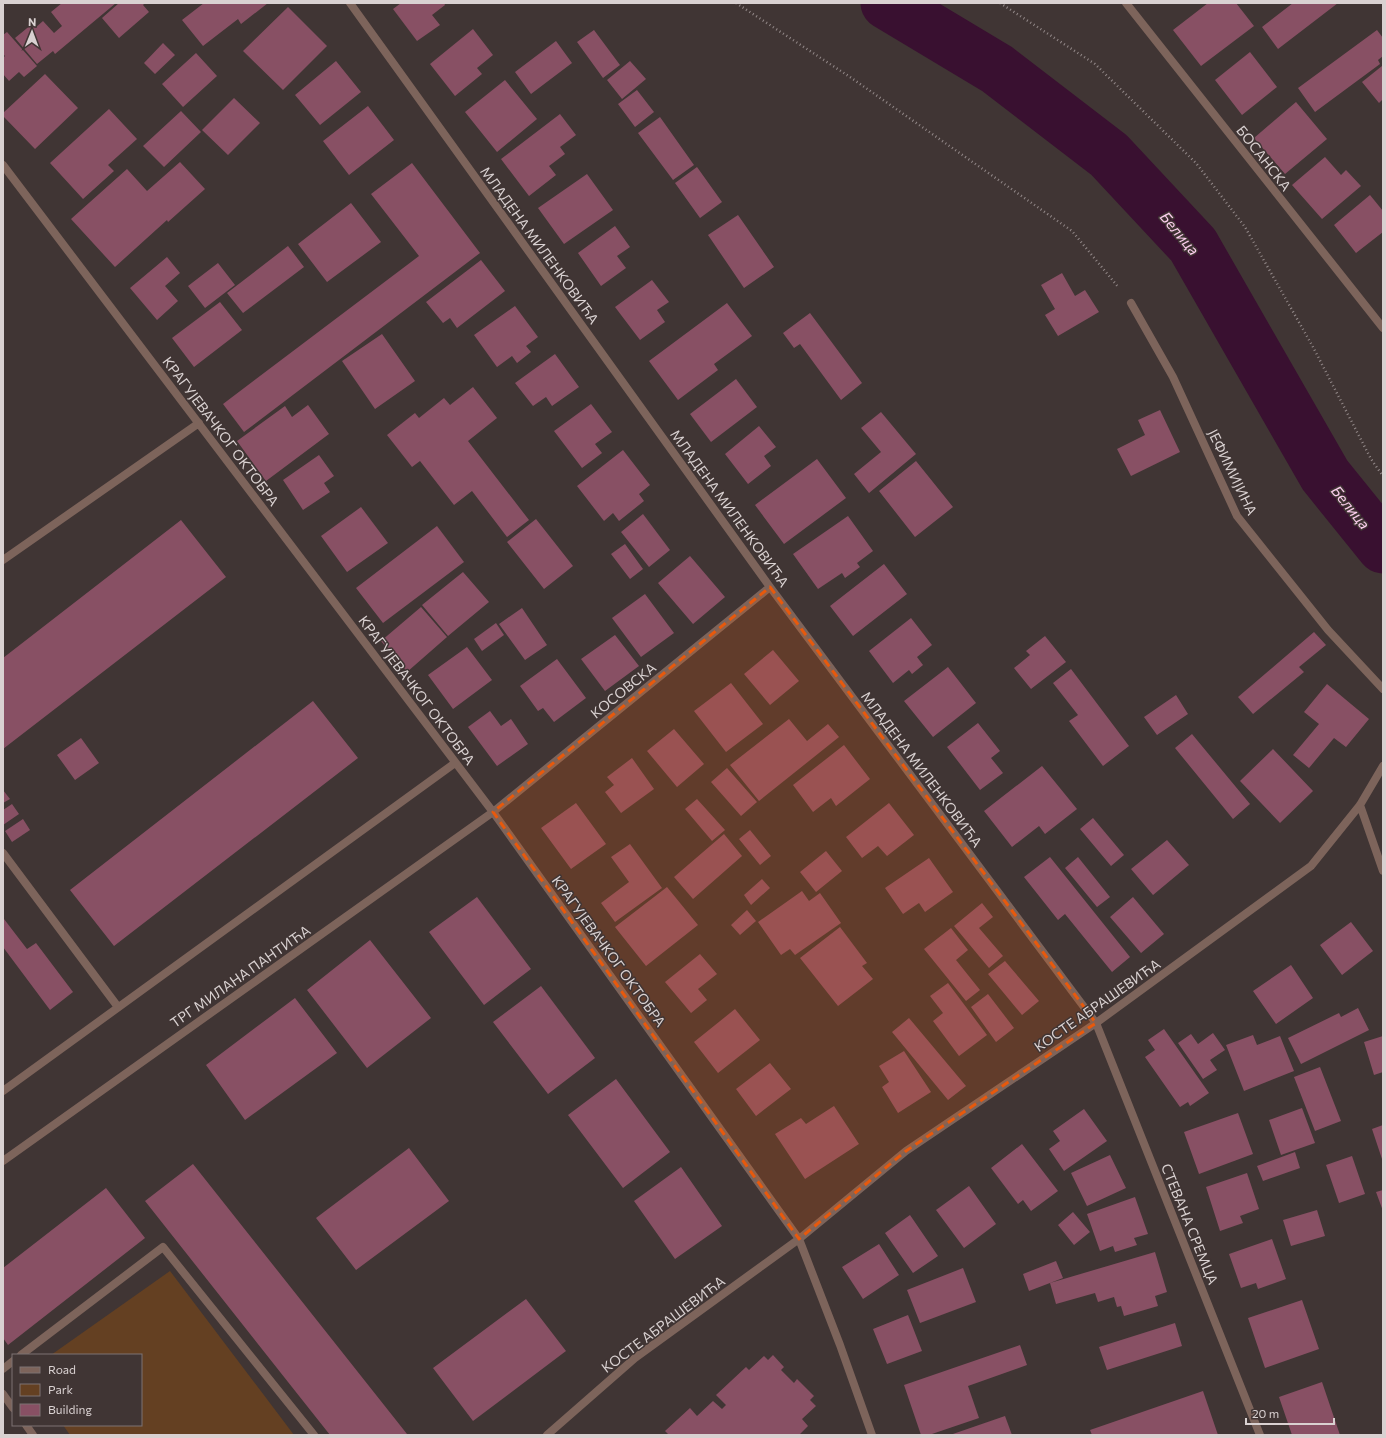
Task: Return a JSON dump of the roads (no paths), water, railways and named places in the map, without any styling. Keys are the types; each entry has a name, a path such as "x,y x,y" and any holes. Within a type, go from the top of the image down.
{"street":[{"name":"МЛАДЕНА МИЛЕНКОВИЋА","path":"350,3 770,587 1096,1023"},
{"name":"БОСАНСКА","path":"1126,3 1383,328"},
{"name":"КРАГУЈЕВАЧКОГ ОКТОБРА","path":"3,165 493,812 799,1239"},
{"name":"ЈЕФИМИЈИНА","path":"1131,303 1173,377 1237,516 1328,630 1383,689"},
{"path":"3,560 199,423"},
{"name":"КОСОВСКА","path":"493,812 770,587"},
{"path":"3,1091 455,763"},
{"name":"КОСТЕ АБРАШЕВИЋА","path":"546,1435 635,1358 799,1239 906,1152 1096,1023 1311,866 1360,805 1383,766"},
{"path":"1360,805 1383,871"},
{"name":"ТРГ МИЛАНА ПАНТИЋА","path":"3,1161 493,812"},
{"path":"3,853 118,1007"},
{"name":"СТЕВАНА СРЕМЦА","path":"1096,1023 1260,1435"},
{"path":"799,1239 840,1345 872,1435"},
{"path":"22,1354 163,1248 314,1435"},
{"path":"3,1369 12,1362"},
{"path":"3,1394 12,1407"},
{"path":"27,1426 33,1435"}],"waterway":[{"name":"Белица","path":"887,3 997,69 1109,155 1193,245 1325,475 1383,547"}]}
